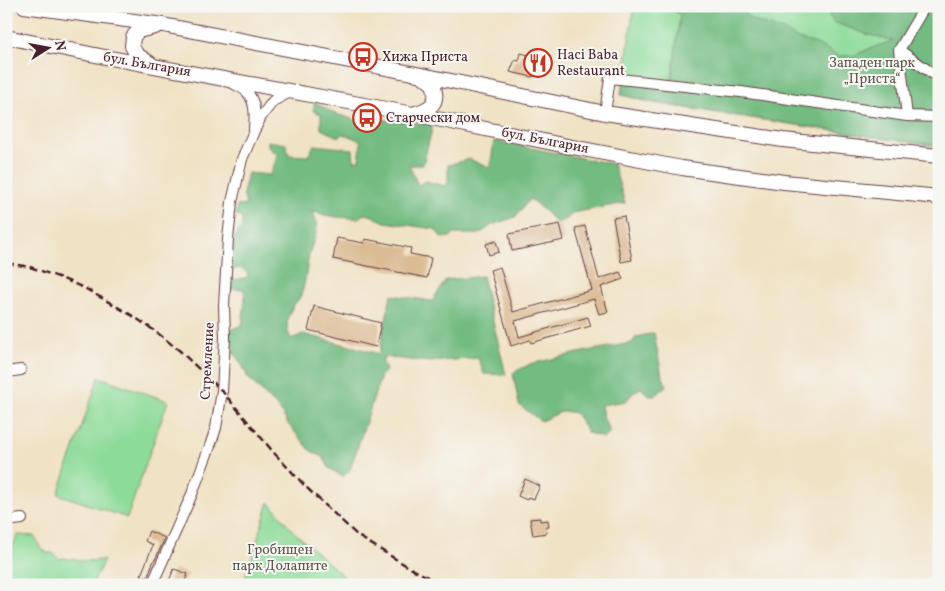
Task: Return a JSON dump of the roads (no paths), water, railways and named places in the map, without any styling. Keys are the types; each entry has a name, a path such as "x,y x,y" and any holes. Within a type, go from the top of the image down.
{"highway":[{"path":"24,6 163,26 422,75 605,113 783,140 939,156"},
{"path":"154,66 136,54 132,46 132,37 138,31 146,28 163,26"},
{"name":"бул. България","path":"6,37 413,114 682,168 784,182 939,197"},
{"path":"413,114 426,110 434,102 436,96 434,84 422,75"}],"street":[{"path":"907,116 899,50 925,6"},
{"path":"899,50 939,78"},
{"path":"605,113 610,78 741,92 907,116 939,117"},
{"path":"228,79 247,92 252,101 255,110 254,131"},
{"name":"Стремление","path":"152,585 192,494 216,428 222,391 228,239 232,202 242,159 261,117 273,101 292,91"},
{"path":"6,372 20,370"},
{"path":"6,521 22,519"}],"railway":[{"path":"6,263 30,267 86,289 155,331 180,351 222,391 275,454 308,489 358,536 412,569 443,585"}],"place":[{"name":"Хижа Приста","path":"363,57"},
{"name":"Haci Baba Restaurant","path":"538,63"},
{"name":"Старчески дом","path":"367,118"}],"park label":[{"name":"Западен парк „Приста“","path":"872,72"},
{"name":"Гробищен парк Долапите","path":"280,558"}]}
